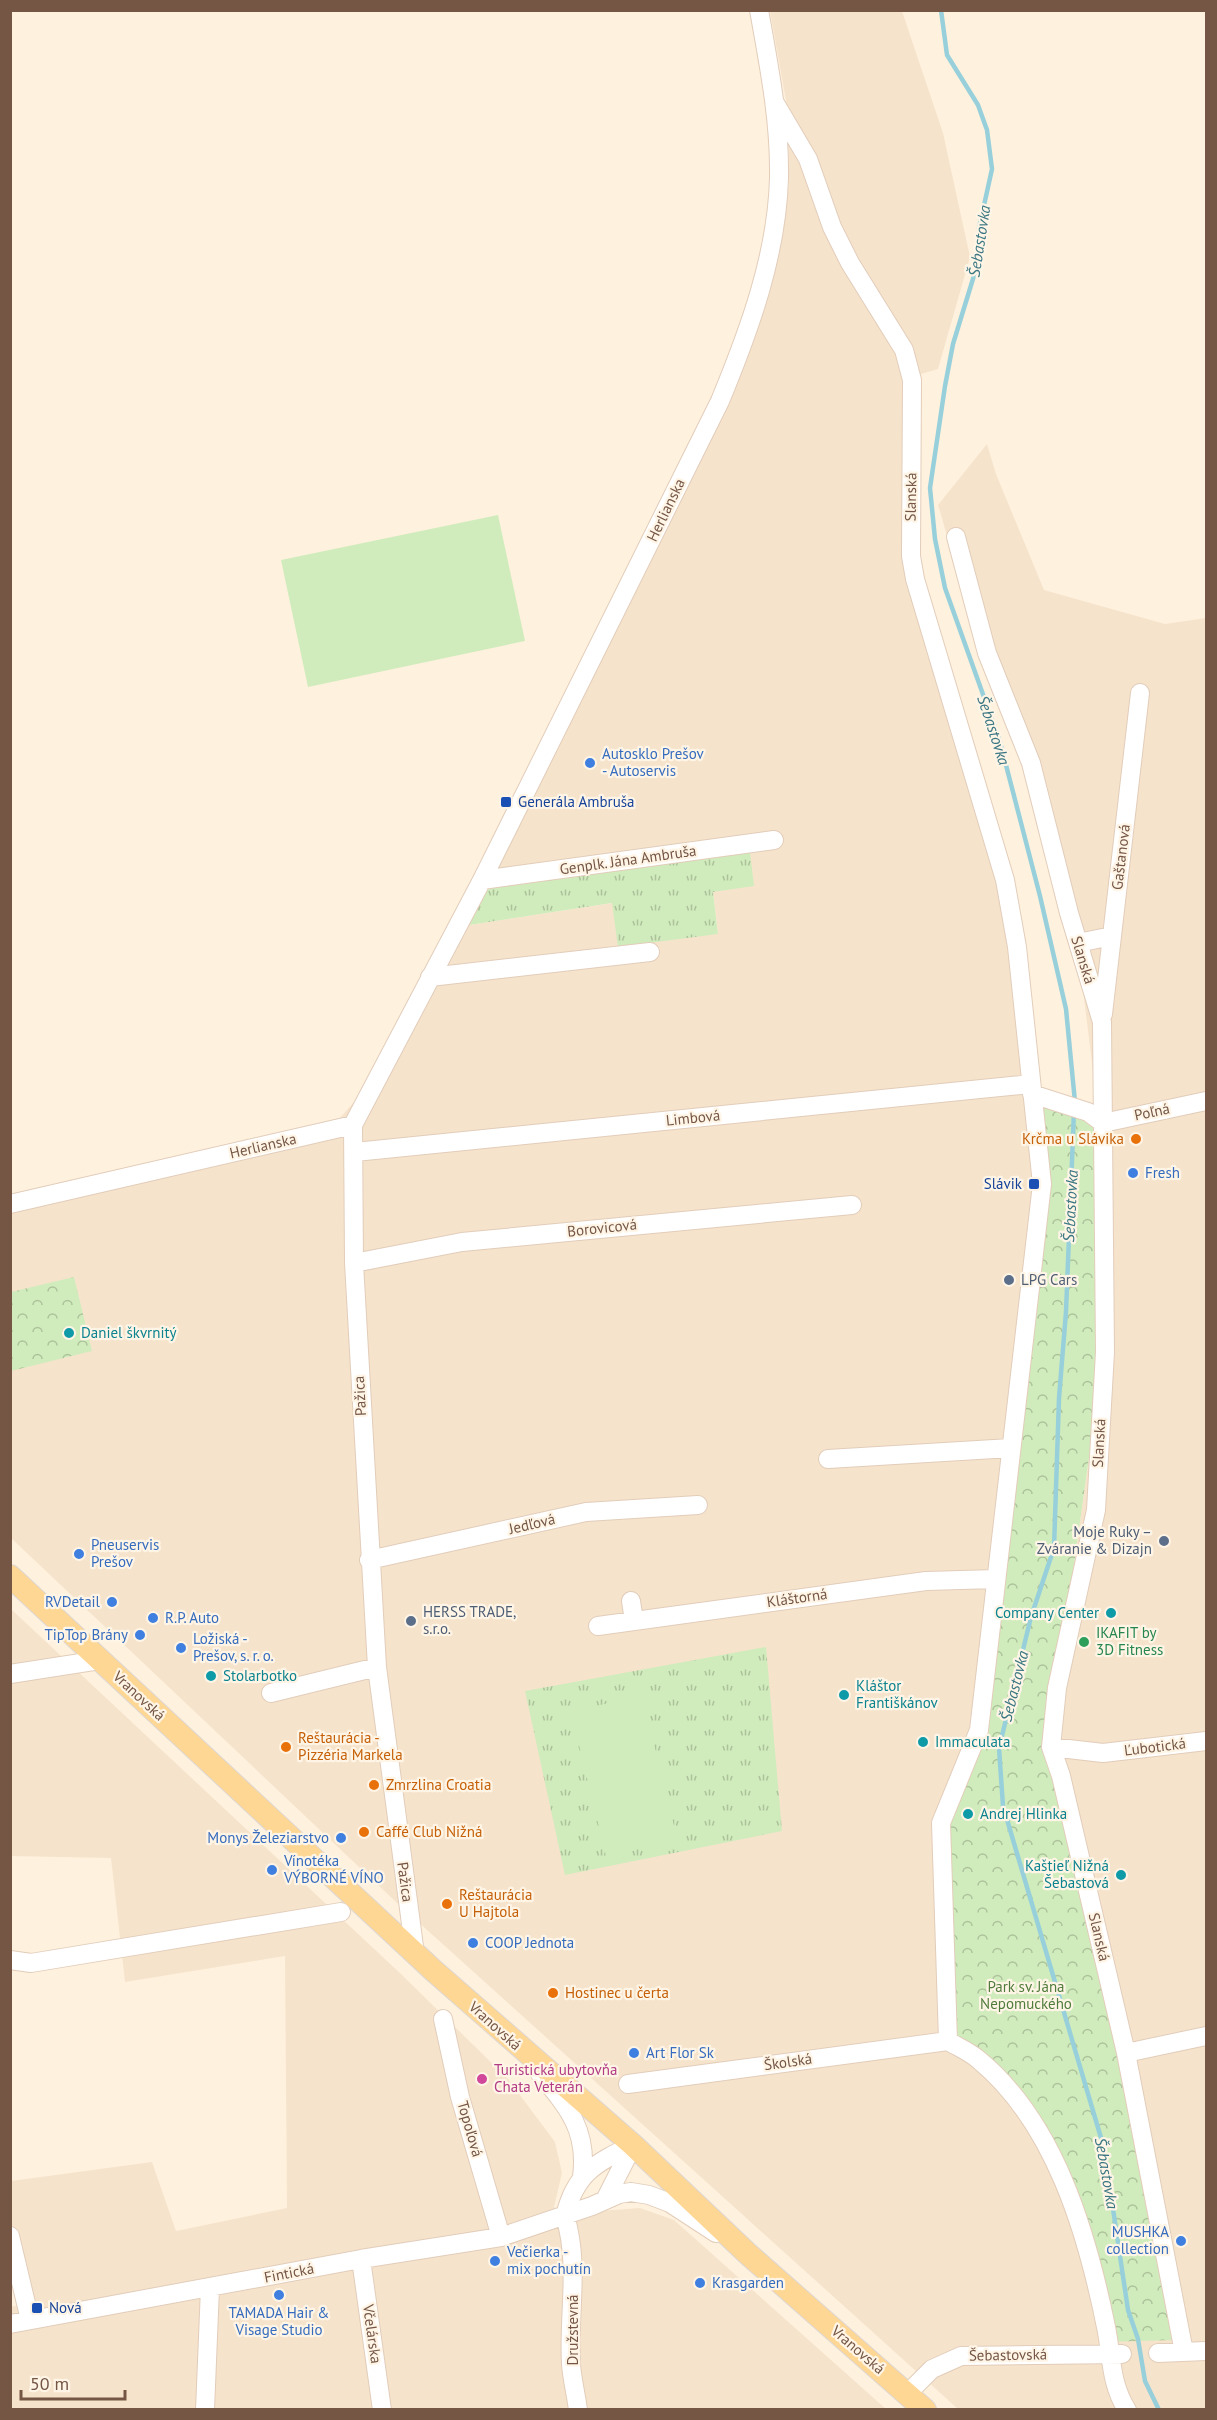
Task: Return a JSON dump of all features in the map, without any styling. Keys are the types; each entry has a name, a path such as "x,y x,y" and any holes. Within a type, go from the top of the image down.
{"main road":[{"name":"Vranovská","path":"10,1576 415,1954 633,2145 748,2254 925,2409"}],"street":[{"name":"Herlianska","path":"10,1204 352,1125 482,880 720,402 747,335 770,247 778,174 775,103 759,10"},
{"name":"Slanská","path":"775,103 811,167 832,227 850,263 904,350 912,380 911,556 915,579 1005,880 1017,946 1042,1184 979,1730 941,1823 948,2041"},
{"path":"778,174 811,167"},
{"name":"Slanská","path":"956,537 987,653 1031,763 1078,943 1102,1022 1095,1118 1106,1331 1096,1510 1057,1688 1051,1747 1061,1776 1126,2053 1184,2352"},
{"name":"Gaštanová","path":"1102,1022 1140,693"},
{"name":"Genplk. Jána Ambruša","path":"482,880 774,840"},
{"path":"1078,943 1112,936"},
{"path":"430,977 650,952"},
{"name":"Poľná","path":"1031,1089 1049,1101 1095,1118 1206,1101"},
{"name":"Limbová","path":"355,1152 1031,1089"},
{"name":"Pažica","path":"352,1125 355,1152 354,1263 377,1667 415,1954"},
{"name":"Borovicová","path":"354,1263 462,1242 852,1204"},
{"path":"828,1459 1011,1448"},
{"name":"Jedľová","path":"369,1555 587,1501"},
{"name":"Jedľová","path":"369,1555 586,1512 698,1505"},
{"name":"Kláštorná","path":"598,1626 926,1581 996,1579"},
{"path":"631,1601 634,1621"},
{"name":"Vranovská","path":"10,1674 100,1660"},
{"path":"271,1692 377,1667"},
{"name":"Ľubotická","path":"1051,1747 1103,1753 1206,1741"},
{"path":"10,1960 32,1963 341,1912"},
{"name":"Topoľová","path":"443,2019 460,2097 501,2237"},
{"path":"1126,2053 1206,2036"},
{"path":"512,2041 555,2091 577,2124 584,2145 582,2177"},
{"path":"948,2041 978,2059 1009,2090 1048,2150 1072,2197 1115,2354 1116,2393 1127,2409"},
{"name":"Školská","path":"628,2084 948,2041"},
{"path":"565,2216 570,2197 582,2177 604,2159 633,2145"},
{"path":"605,2200 633,2145"},
{"name":"Fintická","path":"10,2324 361,2259 501,2237 631,2192 649,2195 670,2203 748,2254"},
{"name":"Družstevná","path":"565,2216 571,2235 574,2266 571,2364 578,2409"},
{"path":"10,2236 30,2320"},
{"name":"Včelárska","path":"361,2259 382,2409"},
{"path":"206,2409 210,2288"},
{"path":"1158,2353 1206,2351"},
{"name":"Šebastovská","path":"908,2394 932,2369 962,2356 1115,2354"}],"shaded area":[{"path":"770,11 902,11 943,133 970,257 938,369 908,378 911,576 1011,912 1032,1097 1049,1743 1099,1386 1099,1119 1081,974 1021,756 989,679 938,505 987,444 996,474 1044,590 1165,624 1206,618 1206,2409 958,2409 395,1901 11,1538 10,1199 339,1119 369,1085 450,928 613,903 718,933 713,891 469,887 764,302 789,185 788,112","holes":["766,1647 566,1875 556,1828"]},
{"path":"11,1609 401,1974 508,2079 555,2142 562,2173 554,2207 558,2214 640,2208 674,2220 886,2409 11,2409 10,2307 24,2304 11,2247 11,2181 152,2162 176,2231 287,2208 285,1956 125,1982 111,1858 11,1856"}],"green space":[{"path":"498,515 525,641 308,687 281,560"},
{"path":"750,852 754,886 713,892 718,934 618,947 612,903 450,928 469,887"},
{"name":"Park sv. Jána Nepomuckého","path":"1032,1097 1099,1119 1099,1386 1049,1743 1108,1978 1173,2340 1105,2342 1103,2317 1045,2145 1013,2098 943,2038 939,1854 979,1730 1034,1252"},
{"path":"74,1277 92,1351 11,1371 11,1292"},
{"path":"766,1647 782,1831 565,1875 525,1691"},
{"path":"642,1695 677,1838 606,1856 571,1712"}],"waterway":[{"name":"Šebastovka","path":"941,10 947,55 978,105 987,130 992,169 979,228 980,256 953,344 945,386 930,488 935,539 945,588 1000,742 1040,896 1066,1009 1075,1102"},
{"name":"Šebastovka","path":"1074,1111 1066,1312 1059,1398 1054,1548 1031,1617 999,1748 1003,1806 1104,2148 1128,2310 1138,2339 1145,2381 1159,2410"}],"place":[{"name":"Autosklo Prešov - Autoservis","path":"590,763"},
{"name":"Generála Ambruša","path":"506,802"},
{"name":"Krčma u Slávika","path":"1136,1139"},
{"name":"Fresh","path":"1133,1173"},
{"name":"Slávik","path":"1034,1184"},
{"name":"LPG Cars","path":"1009,1280"},
{"name":"Daniel škvrnitý","path":"69,1333"},
{"name":"Moje Ruky – Zváranie & Dizajn","path":"1164,1541"},
{"name":"Pneuservis Prešov","path":"79,1554"},
{"name":"RVDetail","path":"112,1602"},
{"name":"Company Center","path":"1111,1613"},
{"name":"R.P. Auto","path":"153,1618"},
{"name":"HERSS TRADE, s.r.o.","path":"411,1621"},
{"name":"TipTop Brány","path":"140,1635"},
{"name":"IKAFIT by 3D Fitness","path":"1084,1642"},
{"name":"Ložiská - Prešov, s. r. o.","path":"181,1648"},
{"name":"Stolarbotko","path":"211,1676"},
{"name":"Kláštor Františkánov","path":"844,1695"},
{"name":"Immaculata","path":"923,1742"},
{"name":"Reštaurácia - Pizzéria Markela","path":"286,1747"},
{"name":"Zmrzlina Croatia","path":"374,1785"},
{"name":"Andrej Hlinka","path":"968,1814"},
{"name":"Caffé Club Nižná","path":"364,1832"},
{"name":"Monys Železiarstvo","path":"341,1838"},
{"name":"Vínotéka VÝBORNÉ VÍNO","path":"272,1870"},
{"name":"Kaštieľ Nižná Šebastová","path":"1121,1875"},
{"name":"Reštaurácia U Hajtola","path":"447,1904"},
{"name":"COOP Jednota","path":"473,1943"},
{"name":"Hostinec u čerta","path":"553,1993"},
{"name":"Art Flor Sk","path":"634,2053"},
{"name":"Turistická ubytovňa Chata Veterán","path":"482,2079"},
{"name":"MUSHKA collection","path":"1181,2241"},
{"name":"Večierka - mix pochutín","path":"495,2261"},
{"name":"Krasgarden","path":"700,2283"},
{"name":"TAMADA Hair & Visage Studio","path":"279,2295"},
{"name":"Nová","path":"37,2308"}]}
